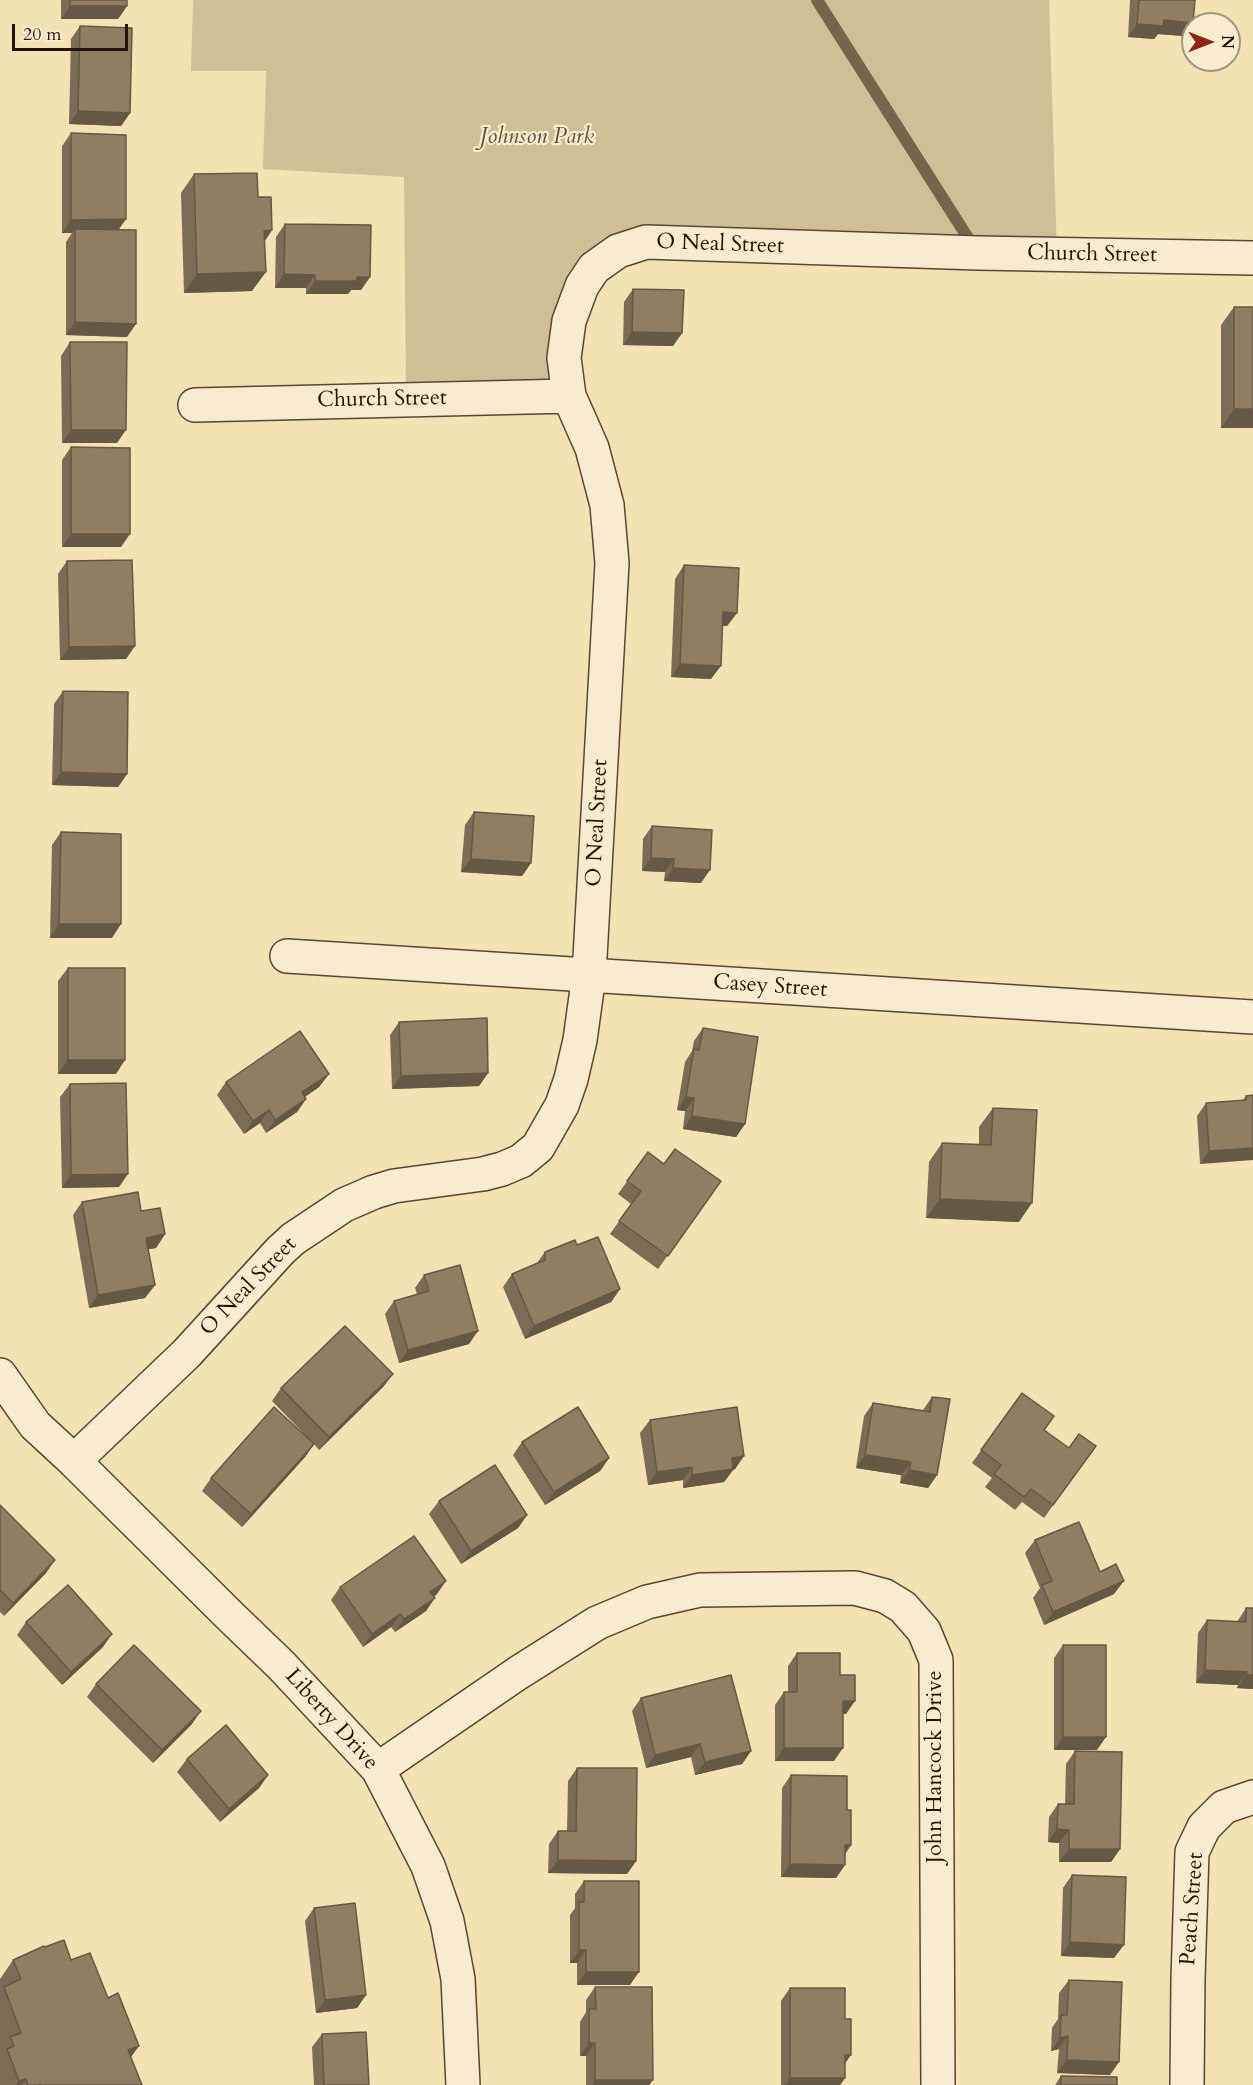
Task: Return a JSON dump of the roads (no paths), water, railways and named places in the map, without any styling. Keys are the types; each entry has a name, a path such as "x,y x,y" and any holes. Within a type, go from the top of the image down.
{"street":[{"name":"O Neal Street","path":"74,1461 187,1353 280,1251 308,1228 344,1205 374,1192 394,1186 502,1170 521,1161 537,1147 562,1105 580,1040 589,975 612,563 607,505 592,448 569,396 564,358 569,321 582,286 594,268 618,251 646,242 931,251"},
{"name":"Church Street","path":"931,251 1253,258"},
{"name":"Church Street","path":"195,405 569,396"},
{"name":"Casey Street","path":"287,956 1253,1017"},
{"name":"Liberty Drive","path":"0,1375 35,1425 281,1665 378,1769 428,1866 447,1921 458,1979 463,2085"},
{"name":"John Hancock Drive","path":"378,1769 518,1673 597,1623 647,1602 700,1590 855,1588 885,1596 903,1607 924,1631 936,1660 938,2085"},
{"name":"Peach Street","path":"1187,2085 1192,1852 1204,1827 1224,1807 1253,1797"}],"waterway":[{"path":"817,0 975,249"}],"park label":[{"name":"Johnson Park","path":"537,138"}]}
